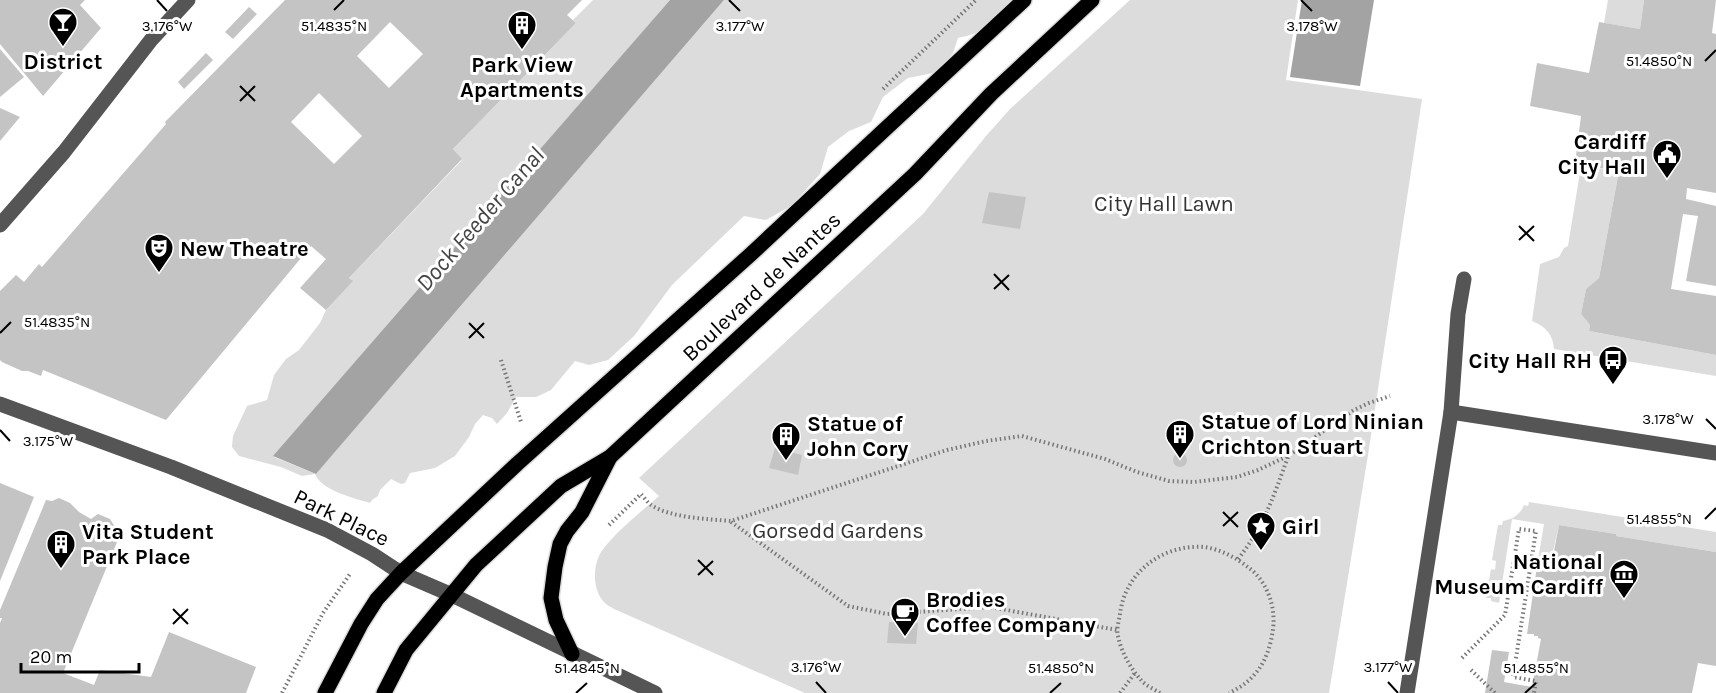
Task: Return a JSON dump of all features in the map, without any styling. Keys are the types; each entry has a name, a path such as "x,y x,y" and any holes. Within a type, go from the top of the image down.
{"main road":[{"name":"Boulevard de Nantes","path":"325,693 361,624 377,599 400,573 517,464 750,255 1024,0"},
{"name":"Boulevard de Nantes","path":"384,693 406,650 476,565 561,486 610,457 915,174 991,94 1092,0"},
{"path":"572,654 556,620 551,598 555,567 560,544 582,512 610,457"}],"street":[{"path":"0,225 64,152 151,40 188,0"},
{"path":"1407,693 1451,412 1458,314 1464,279"},
{"name":"Park Place","path":"0,404 171,467 327,530 372,554 400,573 452,595 655,693"},
{"path":"1451,412 1716,453"}],"path":[{"path":"501,360 524,432"},
{"path":"604,533 610,524 641,494 651,504 670,513 731,521 947,450 1022,436 1105,459 1137,472 1169,481 1194,482 1237,477 1288,456 1354,410 1390,396"},
{"path":"1238,560 1262,525 1288,456"},
{"path":"731,521 848,606 887,614 990,607 1117,630"},
{"path":"1462,658 1505,615 1519,529 1536,531 1513,677 1536,681 1534,693"},
{"path":"1160,693 1143,682 1125,657 1117,630 1120,608 1127,589 1137,573 1149,561 1167,552 1188,547 1206,547 1238,560 1257,574 1270,596 1274,621 1270,647 1259,670 1239,688 1229,693"},
{"path":"1471,670 1495,693"},
{"path":"1120,693 1136,673"}],"green space":[{"path":"593,0 670,0 274,457 316,474 724,0 1013,0 986,28 958,38 953,53 938,72 908,78 883,97 871,122 849,131 828,147 820,174 791,206 766,220 744,216 672,285 634,336 608,360 589,365 575,361 551,390 536,397 516,397 507,413 497,424 492,418 483,415 455,456 435,468 410,473 405,483 401,484 391,479 370,503 331,489 324,485 315,474 302,476 281,467 239,456 232,447 233,436 247,406 267,400 274,375 286,359 299,350 320,323 326,310 352,281 349,278 462,160 453,149 576,23 573,20"},
{"path":"1130,0 1298,0 1286,80 1422,99 1329,693 805,693 605,603 596,585 595,573 599,556 635,516 659,496 639,478 923,214 1010,109"},
{"path":"1608,0 1644,0 1640,29 1604,23"},
{"path":"1581,166 1619,171 1599,278 1586,289 1581,314 1590,325 1589,331 1716,355 1716,376 1554,349 1548,332 1532,321 1540,264 1559,257 1564,248 1568,246"},
{"path":"1529,502 1716,532 1716,552 1559,525 1550,565 1537,566 1544,524 1512,519 1499,603 1491,601 1491,598 1486,598 1491,569 1495,570 1496,561 1492,560 1498,525 1516,516 1524,505 1528,506"}],"water":[{"name":"Dock Feeder Canal","path":"670,0 724,0 316,474 273,456"},
{"path":"1302,0 1374,0 1360,86 1290,77"}],"building":[{"path":"0,0 85,0 80,5 101,28 43,96 0,44"},
{"path":"285,0 582,0 567,15 576,23 453,149 462,159 349,278 353,281 326,310 300,288 326,259 311,246 166,420 43,370 41,376 22,371 0,360 0,291 16,275 24,282 39,264 42,267 166,124 165,122","holes":["390,22 423,54 389,88 357,56","319,93 362,136 334,164 291,122"]},
{"name":"Cardiff City Hall","path":"1644,0 1716,0 1712,33 1716,34 1716,193 1687,188 1686,199 1716,206 1716,286 1686,281 1698,216 1683,214 1671,289 1716,296 1716,355 1589,331 1590,325 1581,314 1586,289 1599,278 1619,171 1575,164 1581,116 1530,106 1537,63 1589,73 1599,22 1640,29"},
{"path":"249,7 257,14 233,39 225,32"},
{"path":"0,49 24,77 0,97"},
{"path":"206,53 213,60 184,89 178,82"},
{"path":"0,108 20,117 0,141"},
{"path":"989,192 1026,197 1020,229 982,223"},
{"name":"Statue of John Cory","path":"775,448 802,455 798,475 769,468"},
{"name":"Statue of Lord Ninian Crichton Stuart","path":"1180,453 1185,455 1187,460 1185,465 1180,467 1175,465 1173,460 1175,455"},
{"path":"0,483 34,497 0,581"},
{"name":"Vita Student Park Place","path":"59,498 70,503 91,519 98,514 110,519 115,527 122,530 63,673 94,685 100,670 151,677 169,632 256,667 246,693 0,693 0,623 2,618 0,618 0,610 46,500 52,501"},
{"name":"National Museum Cardiff","path":"1559,525 1716,552 1716,666 1698,663 1692,693 1485,693 1492,650 1509,652 1504,682 1532,687 1541,639 1534,634 1527,634 1537,566 1550,565"},
{"path":"889,622 918,623 916,644 887,643"}],"place":[{"name":"District","path":"63,48"},
{"name":"Park View Apartments","path":"522,50"},
{"name":"Cardiff City Hall","path":"1667,180"},
{"name":"New Theatre","path":"159,274"},
{"name":"City Hall RH","path":"1613,386"},
{"name":"Statue of Lord Ninian Crichton Stuart","path":"1180,460"},
{"name":"Statue of John Cory","path":"786,462"},
{"name":"Girl","path":"1261,552"},
{"name":"Vita Student Park Place","path":"61,570"},
{"name":"National Museum Cardiff","path":"1624,600"},
{"name":"Brodies Coffee Company","path":"905,638"}],"park label":[{"name":"City Hall Lawn","path":"1164,203"},
{"name":"Gorsedd Gardens","path":"838,530"}]}
